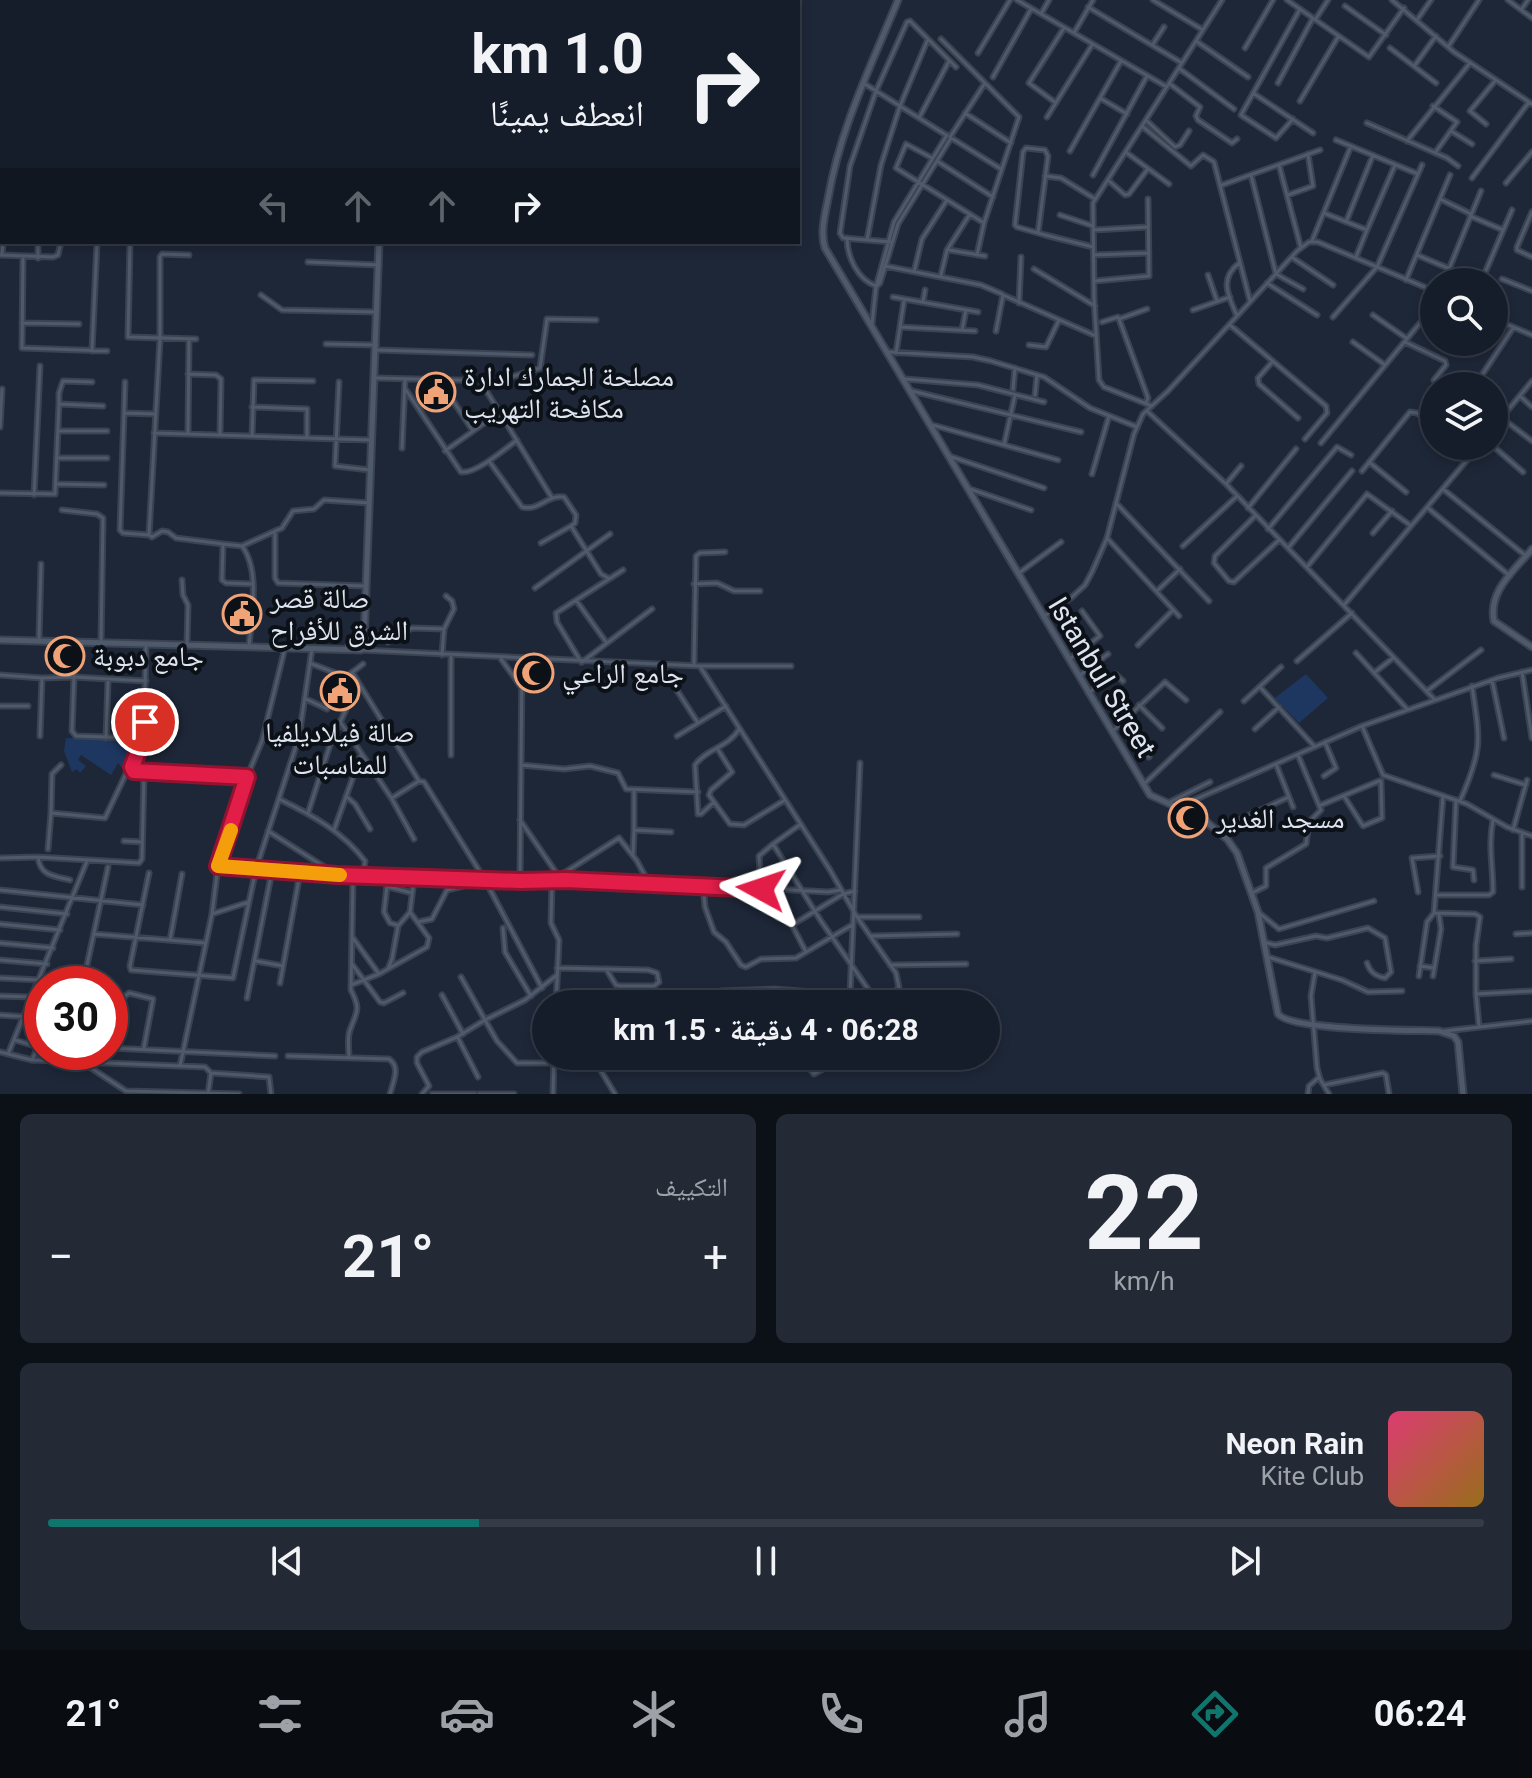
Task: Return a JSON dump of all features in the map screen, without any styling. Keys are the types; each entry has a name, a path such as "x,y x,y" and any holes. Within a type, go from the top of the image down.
{"street":[{"name":"Istanbul Street","path":"898,0 861,82 833,167 823,239 827,251 1143,785 1153,798 1196,815 1217,830 1237,853 1258,912 1278,1014 1288,1020 1313,1024 1444,1031 1458,1040"},
{"path":"978,53 1010,0"},
{"path":"1017,0 1147,76 1168,85 1200,107 1196,116 1198,120 1232,143 1237,139"},
{"path":"1040,14 1049,0"},
{"path":"1074,33 1093,0"},
{"path":"1153,0 1203,30"},
{"path":"1152,406 1101,385 1093,247 1095,199 1222,0"},
{"path":"1245,48 1273,0"},
{"path":"1287,0 1295,2 1300,9 1369,57 1404,8"},
{"path":"1278,83 1328,0"},
{"path":"1392,0 1448,47 1530,103 1472,178"},
{"path":"1417,20 1431,0"},
{"path":"1448,47 1479,0"},
{"path":"1508,0 1532,18"},
{"path":"1521,10 1528,0"},
{"path":"1345,6 1386,35"},
{"path":"1088,7 1182,63"},
{"path":"993,77 1031,9"},
{"path":"1293,119 1276,138 1241,115 1300,9"},
{"path":"889,242 841,237 840,233 850,166 876,91 908,20 956,67"},
{"path":"1153,46 1164,27"},
{"path":"1056,103 1029,83 1064,28"},
{"path":"1415,65 1436,36"},
{"path":"1300,101 1338,37"},
{"path":"867,240 877,178 900,106 928,39"},
{"path":"941,39 1019,117 984,223 977,255"},
{"path":"1196,41 1248,77"},
{"path":"1047,117 1092,45"},
{"path":"1390,48 1436,83"},
{"path":"919,118 949,60"},
{"path":"1070,151 1121,61"},
{"path":"1406,141 1470,63"},
{"path":"1179,68 1234,109"},
{"path":"1093,175 1147,76"},
{"path":"1486,124 1470,111 1495,81"},
{"path":"861,82 1002,170"},
{"path":"871,328 876,287 880,283 894,222 985,83"},
{"path":"1253,93 1313,133"},
{"path":"1100,98 1127,114"},
{"path":"1433,106 1457,122 1435,153"},
{"path":"965,113 1011,143"},
{"path":"1147,121 1175,147 1180,145 1189,131"},
{"path":"1367,123 1458,166"},
{"path":"1143,127 1191,166 1206,155 1217,169 1250,301"},
{"path":"1451,131 1472,144"},
{"path":"1336,140 1418,174"},
{"path":"984,223 897,170 905,145 993,197"},
{"path":"1043,617 1085,585 1107,538 1137,427 1147,410 1292,257 1312,241 1351,146"},
{"path":"1038,233 1047,152 1024,149 1014,224 1038,233 1093,247"},
{"path":"1220,186 1320,150"},
{"path":"1126,152 1169,184"},
{"path":"1506,183 1532,152"},
{"path":"1288,195 1313,186 1308,154"},
{"path":"1346,222 1373,155"},
{"path":"1279,165 1301,248"},
{"path":"1356,258 1395,165"},
{"path":"1333,317 1377,267 1422,165"},
{"path":"1108,180 1125,195 1129,194 1147,170"},
{"path":"1251,175 1276,274 1303,289"},
{"path":"1406,280 1450,175"},
{"path":"1045,176 1061,178 1095,199"},
{"path":"1449,268 1481,191"},
{"path":"1095,281 1148,277 1148,199"},
{"path":"1440,199 1503,230"},
{"path":"914,272 922,239 947,200"},
{"path":"1487,268 1512,210"},
{"path":"1532,212 1517,250 1532,257"},
{"path":"1324,213 1367,230"},
{"path":"941,277 947,250 970,214"},
{"path":"1060,215 1093,228 1148,227"},
{"path":"847,238 847,251 864,282 876,287"},
{"path":"1312,241 1420,286"},
{"path":"38,244 38,258"},
{"path":"1,255 57,256 60,244"},
{"path":"92,351 97,244"},
{"path":"130,244 127,335 133,338 196,339"},
{"path":"361,650 379,244"},
{"path":"947,250 985,256"},
{"path":"1094,255 1149,253"},
{"path":"149,535 160,339 160,255 189,255"},
{"path":"1417,255 1447,268"},
{"path":"23,256 23,350 107,351"},
{"path":"1019,303 1021,257"},
{"path":"1292,257 1333,285"},
{"path":"308,262 379,265"},
{"path":"1237,316 1227,277 1239,263"},
{"path":"883,266 981,285 1096,336"},
{"path":"1034,269 1095,306"},
{"path":"1208,275 1217,301"},
{"path":"1508,281 1532,291"},
{"path":"1267,283 1317,315"},
{"path":"923,302 925,290"},
{"path":"261,295 282,310 377,312"},
{"path":"996,331 1003,295"},
{"path":"893,297 978,312"},
{"path":"1193,310 1230,297"},
{"path":"896,353 904,299"},
{"path":"1102,322 1147,309"},
{"path":"863,313 868,315 873,310"},
{"path":"962,330 966,310"},
{"path":"1373,315 1405,340 1445,361 1446,365 1440,372"},
{"path":"1122,316 1119,321 1148,398 1146,403"},
{"path":"375,378 498,381 538,370 542,364 547,319 596,320"},
{"path":"1029,345 1046,347 1059,320"},
{"path":"22,323 79,324"},
{"path":"1321,443 1420,323"},
{"path":"1230,325 1328,409 1305,439"},
{"path":"1508,326 1532,335"},
{"path":"900,327 975,331"},
{"path":"1484,372 1513,328"},
{"path":"188,434 189,339"},
{"path":"1353,342 1385,365"},
{"path":"326,344 532,355"},
{"path":"886,352 973,357 1015,368 1037,375 1090,408 1137,427"},
{"path":"1274,361 1258,378 1259,384 1298,418"},
{"path":"34,495 40,366"},
{"path":"1013,389 1015,368"},
{"path":"188,374 216,375 221,379 220,435"},
{"path":"1035,395 1037,375"},
{"path":"252,436 255,379 313,381"},
{"path":"402,448 405,379"},
{"path":"901,379 978,385 1044,402"},
{"path":"439,380 473,431"},
{"path":"0,493 53,495 57,484 59,404 63,381 92,382"},
{"path":"481,381 552,498"},
{"path":"1508,410 1532,381"},
{"path":"125,382 120,530 123,533 154,537 162,531 176,538 242,546 284,526 293,511 314,509 324,500 369,503"},
{"path":"339,382 336,467 370,470"},
{"path":"0,427 2,389"},
{"path":"406,390 445,451 464,474 489,461 517,440"},
{"path":"909,390 1081,432"},
{"path":"1004,445 1015,395"},
{"path":"1520,396 1532,407"},
{"path":"59,404 103,406"},
{"path":"252,407 306,408 307,438"},
{"path":"1147,410 1226,484 1435,700"},
{"path":"445,451 500,412"},
{"path":"1362,471 1410,412 1420,415"},
{"path":"124,413 155,414"},
{"path":"1092,474 1109,416"},
{"path":"1508,420 1532,441"},
{"path":"929,424 1058,460"},
{"path":"59,431 107,431"},
{"path":"154,433 372,440"},
{"path":"1268,529 1337,447 1351,455"},
{"path":"1247,508 1296,449"},
{"path":"949,456 1044,488"},
{"path":"57,458 107,458"},
{"path":"1508,459 1523,472"},
{"path":"1344,605 1467,460"},
{"path":"489,461 522,507 532,509 552,498 564,497 576,515 571,526 541,543"},
{"path":"1369,462 1406,492"},
{"path":"1226,484 1241,466"},
{"path":"1288,548 1352,471"},
{"path":"57,484 104,485"},
{"path":"968,489 1031,510"},
{"path":"1443,489 1526,556"},
{"path":"1307,567 1367,494 1412,526"},
{"path":"1183,546 1236,497"},
{"path":"1116,503 1209,601"},
{"path":"1428,508 1510,576"},
{"path":"62,510 97,514 103,518 101,643"},
{"path":"1373,533 1392,511"},
{"path":"1255,516 1215,556 1214,563 1229,581 1234,582 1279,540"},
{"path":"571,526 601,574 610,579"},
{"path":"275,531 275,578 278,583 364,586"},
{"path":"535,588 610,534"},
{"path":"1107,538 1179,616"},
{"path":"1019,573 1061,542"},
{"path":"223,544 222,580 226,583 252,584"},
{"path":"242,546 249,559 252,584 249,647"},
{"path":"1532,549 1495,594 1491,609 1494,621 1532,647"},
{"path":"694,664 697,554 725,552"},
{"path":"39,640 41,564"},
{"path":"1157,591 1180,569"},
{"path":"581,662 556,619 558,611 623,570"},
{"path":"598,586 601,574"},
{"path":"182,580 183,595 188,605 187,645"},
{"path":"694,584 719,583 734,591 760,591"},
{"path":"442,655 444,629 454,609 452,601 446,596"},
{"path":"576,600 606,642"},
{"path":"581,662 652,609"},
{"path":"1138,645 1173,610"},
{"path":"1068,660 1100,636 1082,611"},
{"path":"361,650 364,613"},
{"path":"1297,661 1352,613"},
{"path":"388,642 412,628 444,629"},
{"path":"337,649 354,646 360,636"},
{"path":"0,640 337,649 700,666 791,666"},
{"path":"76,642 73,734 79,737 135,738"},
{"path":"146,644 143,738 132,767 134,771 247,777"},
{"path":"180,1066 212,914 218,866 262,741 285,648"},
{"path":"149,873 131,970 233,978 256,869 291,766 306,699 312,649"},
{"path":"1427,691 1481,650"},
{"path":"1356,653 1407,709"},
{"path":"1078,676 1108,654"},
{"path":"451,655 451,755"},
{"path":"500,657 522,688"},
{"path":"1374,673 1393,657"},
{"path":"520,881 522,658"},
{"path":"308,813 331,742 354,694 346,677 311,664"},
{"path":"346,677 363,664"},
{"path":"660,664 698,723"},
{"path":"700,666 890,965 898,979 896,990"},
{"path":"1244,701 1281,667"},
{"path":"1178,807 1362,726 1472,686 1532,670"},
{"path":"352,672 485,880 542,988"},
{"path":"1522,672 1532,738"},
{"path":"1088,693 1115,674 1123,681"},
{"path":"0,675 146,681"},
{"path":"40,736 42,678"},
{"path":"1492,680 1504,738"},
{"path":"106,738 108,681"},
{"path":"1111,732 1165,682 1186,700"},
{"path":"1472,686 1479,747 1472,777 1458,801 1453,867 1473,870 1474,880"},
{"path":"1260,687 1315,747"},
{"path":"306,699 327,709"},
{"path":"1139,705 1162,728"},
{"path":"0,706 28,706"},
{"path":"677,736 726,706"},
{"path":"1255,729 1279,707"},
{"path":"1143,785 1220,712"},
{"path":"341,723 392,798 414,839"},
{"path":"1119,725 1149,757"},
{"path":"1344,796 1363,826 1379,821 1383,816 1383,775 1362,726"},
{"path":"714,802 698,814 696,763 731,740 739,728"},
{"path":"51,813 106,818 143,738"},
{"path":"1324,776 1336,768 1325,742"},
{"path":"717,748 732,772 709,795 730,824 739,826 785,800"},
{"path":"334,830 361,755"},
{"path":"1252,893 1266,886 1266,868 1306,844 1309,822 1320,812 1321,805 1297,755"},
{"path":"850,990 860,763"},
{"path":"1276,764 1293,807"},
{"path":"48,849 52,774 61,765"},
{"path":"521,765 564,769 605,768 618,773 625,788 698,792"},
{"path":"0,858 139,863 142,859 144,773"},
{"path":"1383,775 1458,801 1513,830 1532,836"},
{"path":"1494,775 1527,782 1513,830"},
{"path":"392,798 419,781"},
{"path":"1321,805 1381,781"},
{"path":"1167,804 1210,782"},
{"path":"633,855 634,790"},
{"path":"346,796 355,804 370,829"},
{"path":"1433,976 1441,929 1436,914 1436,895 1443,796"},
{"path":"1217,830 1289,797"},
{"path":"279,799 334,830 365,861 364,868 353,876"},
{"path":"1436,895 1489,895 1493,892 1489,851 1493,818"},
{"path":"520,820 557,874 564,873 617,838 633,855 650,885"},
{"path":"761,889 759,856 801,824"},
{"path":"634,830 671,832"},
{"path":"268,831 337,875"},
{"path":"1522,833 1522,887"},
{"path":"124,841 142,842"},
{"path":"773,844 868,990"},
{"path":"1418,892 1412,858 1440,856"},
{"path":"38,857 44,873 70,880"},
{"path":"0,960 47,964 87,860"},
{"path":"218,866 353,876 855,891"},
{"path":"87,966 108,867"},
{"path":"247,998 272,871"},
{"path":"280,983 300,873"},
{"path":"170,940 182,874"},
{"path":"349,1058 349,1033 357,1015 357,1003 351,992 353,876"},
{"path":"388,877 384,912 390,923 398,926"},
{"path":"388,969 398,926 410,912 414,878"},
{"path":"552,881 551,923 559,940 556,990"},
{"path":"703,885 704,904 711,926 741,965 746,967 761,959 796,958 852,925"},
{"path":"418,922 432,919 447,890 463,886"},
{"path":"389,887 412,893"},
{"path":"0,890 143,905"},
{"path":"806,952 792,925 842,892"},
{"path":"1258,912 1279,929 1374,901"},
{"path":"212,914 249,902"},
{"path":"0,907 67,914"},
{"path":"351,985 379,974 428,945 429,938 410,912"},
{"path":"1419,976 1427,922 1436,914 1479,915 1475,961 1479,1026"},
{"path":"857,917 919,917"},
{"path":"0,924 60,930"},
{"path":"503,928 505,952 531,996"},
{"path":"1264,942 1275,945 1316,936 1327,938 1368,928 1385,938 1391,972 1385,978 1372,973 1367,963"},
{"path":"1516,934 1532,933"},
{"path":"94,934 205,943"},
{"path":"871,936 957,934"},
{"path":"353,937 379,974"},
{"path":"0,943 53,948"},
{"path":"1267,958 1368,992 1402,991"},
{"path":"1475,961 1511,959"},
{"path":"256,961 283,966"},
{"path":"352,964 380,1002 403,993"},
{"path":"890,965 966,964"},
{"path":"1420,966 1434,968"},
{"path":"557,968 606,969 654,971 659,982 654,986 620,986 616,985 606,969"},
{"path":"1315,972 1311,990 1319,1077 1329,1094"},
{"path":"422,1094 429,1086 417,1063 417,1057 422,1052 463,1034 531,996 557,975"},
{"path":"461,977 497,1041 517,1063 532,1063"},
{"path":"0,978 24,979"},
{"path":"728,990 802,990"},
{"path":"1476,994 1532,991"},
{"path":"128,994 153,999 144,1047"},
{"path":"442,995 463,1034"},
{"path":"0,996 24,997"},
{"path":"0,1015 24,1016"},
{"path":"8,1054 24,1018"},
{"path":"1444,1031 1532,1021"},
{"path":"1463,1094 1458,1040 1468,1028"},
{"path":"457,1037 478,1077"},
{"path":"15,1040 24,1042"},
{"path":"128,1048 275,1056"},
{"path":"0,1052 24,1058"},
{"path":"288,1056 383,1058 395,1063 397,1069 390,1094"},
{"path":"128,1064 205,1067 211,1073 269,1077 271,1094"},
{"path":"94,1070 126,1091 239,1094"},
{"path":"554,1070 554,1094"},
{"path":"600,1070 615,1094"},
{"path":"208,1094 211,1073"},
{"path":"1324,1085 1383,1073 1389,1094"},
{"path":"1308,1094 1309,1086 1319,1077"},
{"path":"432,1094 514,1094"}],"shaded area":[{"path":"1306,674 1328,698 1299,723 1275,698"},
{"path":"66,738 137,740 125,772 118,763 111,775 81,755 78,760 86,766 80,773 77,769 72,772 64,751"}],"slow traffic":[{"path":"231,830 218,866 340,875"}],"place":[{"name":"مصلحة الجمارك ادارة مكافحة التهريب","path":"436,392"},
{"name":"صالة قصر الشرق للأفراح","path":"242,614"},
{"name":"جامع دبوبة","path":"65,656"},
{"name":"جامع الراعي","path":"534,673"},
{"name":"صالة فيلاديلفيا للمناسبات","path":"340,691"},
{"name":"مسجد الغدير","path":"1188,818"}],"route":[{"path":"145,722 132,767 134,771 247,777 248,782 218,866 337,875 566,880 761,889"}]}
